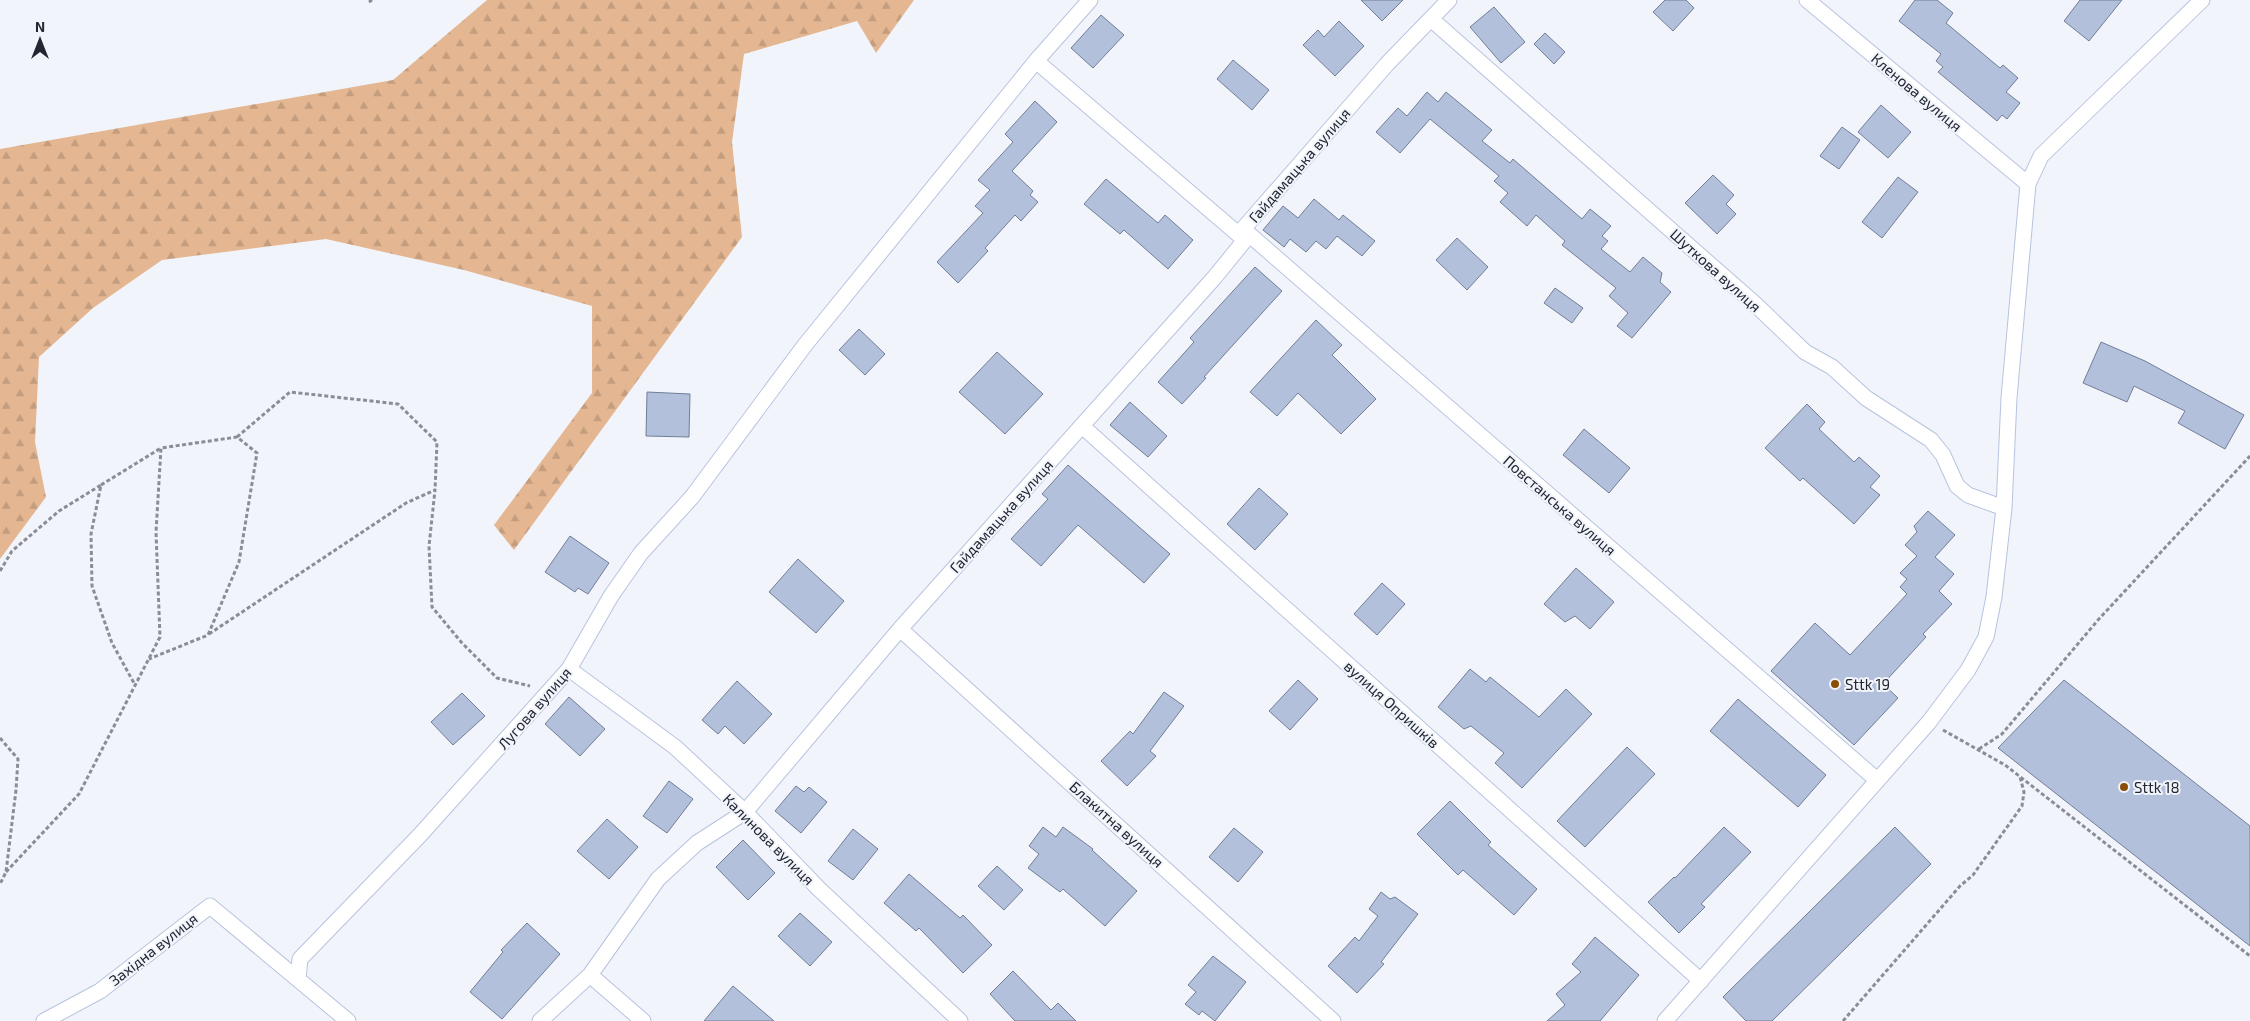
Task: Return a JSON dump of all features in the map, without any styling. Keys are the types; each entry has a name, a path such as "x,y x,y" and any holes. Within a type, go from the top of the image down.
{"street":[{"name":"Лугова вулиця","path":"298,979 300,959 420,835 569,669 611,596 641,553 692,497 805,345 1036,61 1090,0"},
{"name":"Гайдамацька вулиця","path":"540,1021 590,975 658,879 697,843 745,812 900,629 1214,278 1244,234 1387,64 1449,0"},
{"name":"Кленова вулиця","path":"1807,0 2028,184"},
{"path":"1665,1021 1702,982 1929,722 1968,670 1986,637 1994,597 2004,508 2009,398 2028,184 2040,156 2202,0"},
{"name":"Шуткова вулиця","path":"1431,19 1755,304 1805,352 1832,367 1866,398 1931,440 1943,455 1957,486 1968,496 2004,508"},
{"name":"Повстанська вулиця","path":"1036,61 1244,234 1877,780"},
{"name":"вулиця Опришків","path":"1082,426 1702,982"},
{"name":"Блакитна вулиця","path":"900,629 1333,1021"},
{"name":"Калинова вулиця","path":"569,669 675,747 745,812 819,889 960,1021"},
{"name":"Західна вулиця","path":"44,1021 100,991 210,906 348,1021"},
{"path":"590,975 642,1021"}],"path":[{"path":"0,571 12,551 59,511 101,485 161,448 237,437 290,392 398,404 437,442 435,490 429,546 432,607 462,643 497,678 550,691"},
{"path":"208,635 240,562 257,453 237,437"},
{"path":"0,884 6,872 79,794 160,637 156,532 161,448"},
{"path":"1979,749 2002,734 2098,620 2250,456"},
{"path":"101,485 90,534 92,586 112,643 136,685"},
{"path":"149,659 208,635 406,503 435,490"},
{"path":"1929,722 1994,757 2250,956"},
{"path":"0,738 18,759 6,872"},
{"path":"1843,1021 1960,886 1973,875 2022,806 2024,792 2020,777"},
{"path":"2246,952 2250,948"}],"green space":[{"path":"487,0 914,0 876,53 857,21 744,54 732,142 742,237 514,550 494,525 592,393 592,306 464,270 326,239 162,260 93,308 39,357 35,442 46,497 0,559 0,149 393,80"}],"building":[{"path":"1361,0 1403,0 1382,21"},
{"path":"1665,0 1686,0 1694,8 1673,31 1653,12"},
{"path":"1915,0 1937,0 1953,13 1946,23 2000,68 2003,65 2018,78 2006,92 2020,103 2007,119 2002,115 1997,121 1938,72 1943,67 1936,61 1941,54 1899,21"},
{"path":"2080,0 2122,0 2089,41 2064,21"},
{"path":"1494,7 1525,42 1501,63 1470,27"},
{"path":"1101,15 1124,35 1093,68 1071,48"},
{"path":"1339,21 1364,46 1335,76 1303,45 1318,30 1324,37"},
{"path":"1545,33 1565,52 1554,64 1534,44"},
{"path":"1233,60 1269,90 1252,110 1217,79"},
{"path":"1427,92 1438,102 1446,92 1492,130 1482,141 1510,163 1513,159 1582,219 1590,209 1611,226 1602,236 1608,241 1601,249 1630,272 1643,257 1662,273 1660,282 1671,292 1632,338 1617,326 1628,313 1609,296 1616,288 1562,245 1565,241 1536,215 1527,226 1500,202 1508,193 1494,181 1499,176 1430,119 1400,153 1376,132 1398,108 1407,116"},
{"path":"1035,101 1057,122 1012,171 1033,191 1030,195 1038,202 1021,221 1015,215 985,248 988,251 958,283 937,262 983,213 975,206 990,190 978,180 1013,142 1005,134"},
{"path":"1881,105 1911,132 1888,158 1858,132"},
{"path":"1842,127 1860,140 1839,169 1820,156"},
{"path":"1713,175 1734,195 1726,204 1736,214 1717,234 1685,203"},
{"path":"1898,177 1918,192 1882,238 1862,222"},
{"path":"1106,179 1158,223 1165,215 1193,240 1168,269 1124,230 1120,234 1084,204"},
{"path":"1314,199 1339,220 1343,215 1375,241 1362,256 1337,236 1326,249 1316,241 1306,252 1290,239 1284,247 1263,230 1283,206 1298,218"},
{"path":"1457,238 1488,267 1467,290 1436,260"},
{"path":"1255,267 1282,291 1182,404 1158,382 1194,342 1190,338"},
{"path":"1555,288 1583,308 1572,323 1544,303"},
{"path":"1316,320 1342,345 1332,355 1376,399 1341,434 1298,393 1277,416 1250,392"},
{"path":"859,329 885,354 865,375 839,350"},
{"path":"2101,342 2145,361 2244,415 2225,449 2178,423 2185,411 2134,386 2127,402 2083,383"},
{"path":"997,352 1043,394 1005,434 959,392"},
{"path":"647,392 690,394 689,437 646,436"},
{"path":"1130,402 1167,436 1148,457 1110,425"},
{"path":"1807,404 1825,422 1819,429 1854,462 1859,457 1880,476 1870,487 1880,495 1854,524 1803,478 1800,481 1765,448"},
{"path":"1584,429 1630,468 1609,493 1563,455"},
{"path":"1068,465 1170,554 1144,583 1078,525 1041,566 1011,539 1048,499 1042,494"},
{"path":"1259,488 1288,514 1255,550 1227,524"},
{"path":"1928,511 1955,535 1935,557 1954,574 1939,591 1952,604 1923,634 1926,637 1883,684 1898,698 1854,745 1771,671 1815,623 1850,655 1907,594 1900,587 1907,579 1900,573 1917,556 1905,545 1917,532 1914,526"},
{"path":"570,536 609,563 588,594 578,588 575,592 545,572"},
{"path":"798,559 844,601 816,633 769,592"},
{"path":"1576,568 1614,602 1590,629 1575,616 1565,622 1544,604"},
{"path":"1382,583 1405,604 1377,635 1354,614"},
{"path":"1470,669 1486,682 1490,677 1539,717 1566,689 1592,714 1522,788 1495,763 1504,753 1471,726 1464,729 1438,707"},
{"path":"1298,680 1318,699 1290,730 1269,711"},
{"name":"Sttk 18","path":"2064,680 2250,826 2250,946 1998,748"},
{"path":"737,681 772,714 744,744 725,726 718,734 702,720"},
{"path":"1164,692 1184,706 1150,751 1156,756 1127,786 1101,761 1130,731 1133,734"},
{"path":"462,693 485,716 453,745 431,722"},
{"path":"569,697 605,729 580,756 545,724"},
{"path":"1738,699 1826,775 1798,807 1710,731"},
{"path":"1627,747 1655,774 1585,847 1557,821"},
{"path":"669,781 693,799 667,833 643,816"},
{"path":"796,786 804,792 809,787 827,802 801,833 775,811"},
{"path":"1450,801 1491,842 1488,845 1537,889 1514,915 1463,870 1458,875 1417,834"},
{"path":"607,819 638,847 609,879 577,851"},
{"path":"1043,827 1056,837 1063,827 1093,849 1137,891 1105,926 1063,889 1060,892 1028,868 1039,854 1029,846"},
{"path":"1724,827 1751,852 1701,904 1705,907 1679,933 1648,902 1675,878"},
{"path":"1895,827 1931,864 1772,1021 1746,1021 1723,997"},
{"path":"1234,828 1263,852 1238,882 1209,857"},
{"path":"853,829 878,849 853,880 828,861"},
{"path":"743,840 775,873 748,900 716,867"},
{"path":"997,866 1023,890 1004,910 978,886"},
{"path":"909,874 960,918 963,915 992,945 963,973 919,928 916,931 884,903"},
{"path":"1381,892 1390,899 1395,897 1418,914 1381,962 1384,964 1357,993 1328,966 1355,937 1359,941 1378,916 1369,909"},
{"path":"800,913 832,942 810,966 778,936"},
{"path":"527,923 560,954 502,1019 470,992 503,952 501,950"},
{"path":"1595,937 1639,975 1600,1021 1547,1021 1565,1005 1556,994 1581,972 1572,964"},
{"path":"1213,956 1246,982 1215,1021 1202,1011 1199,1015 1185,1004 1196,992 1188,985"},
{"path":"1013,971 1051,1010 1058,1003 1076,1021 1015,1021 990,994"},
{"path":"733,986 774,1021 704,1021"}],"place":[{"name":"Sttk 19","path":"1835,684"},
{"name":"Sttk 18","path":"2124,787"}]}
